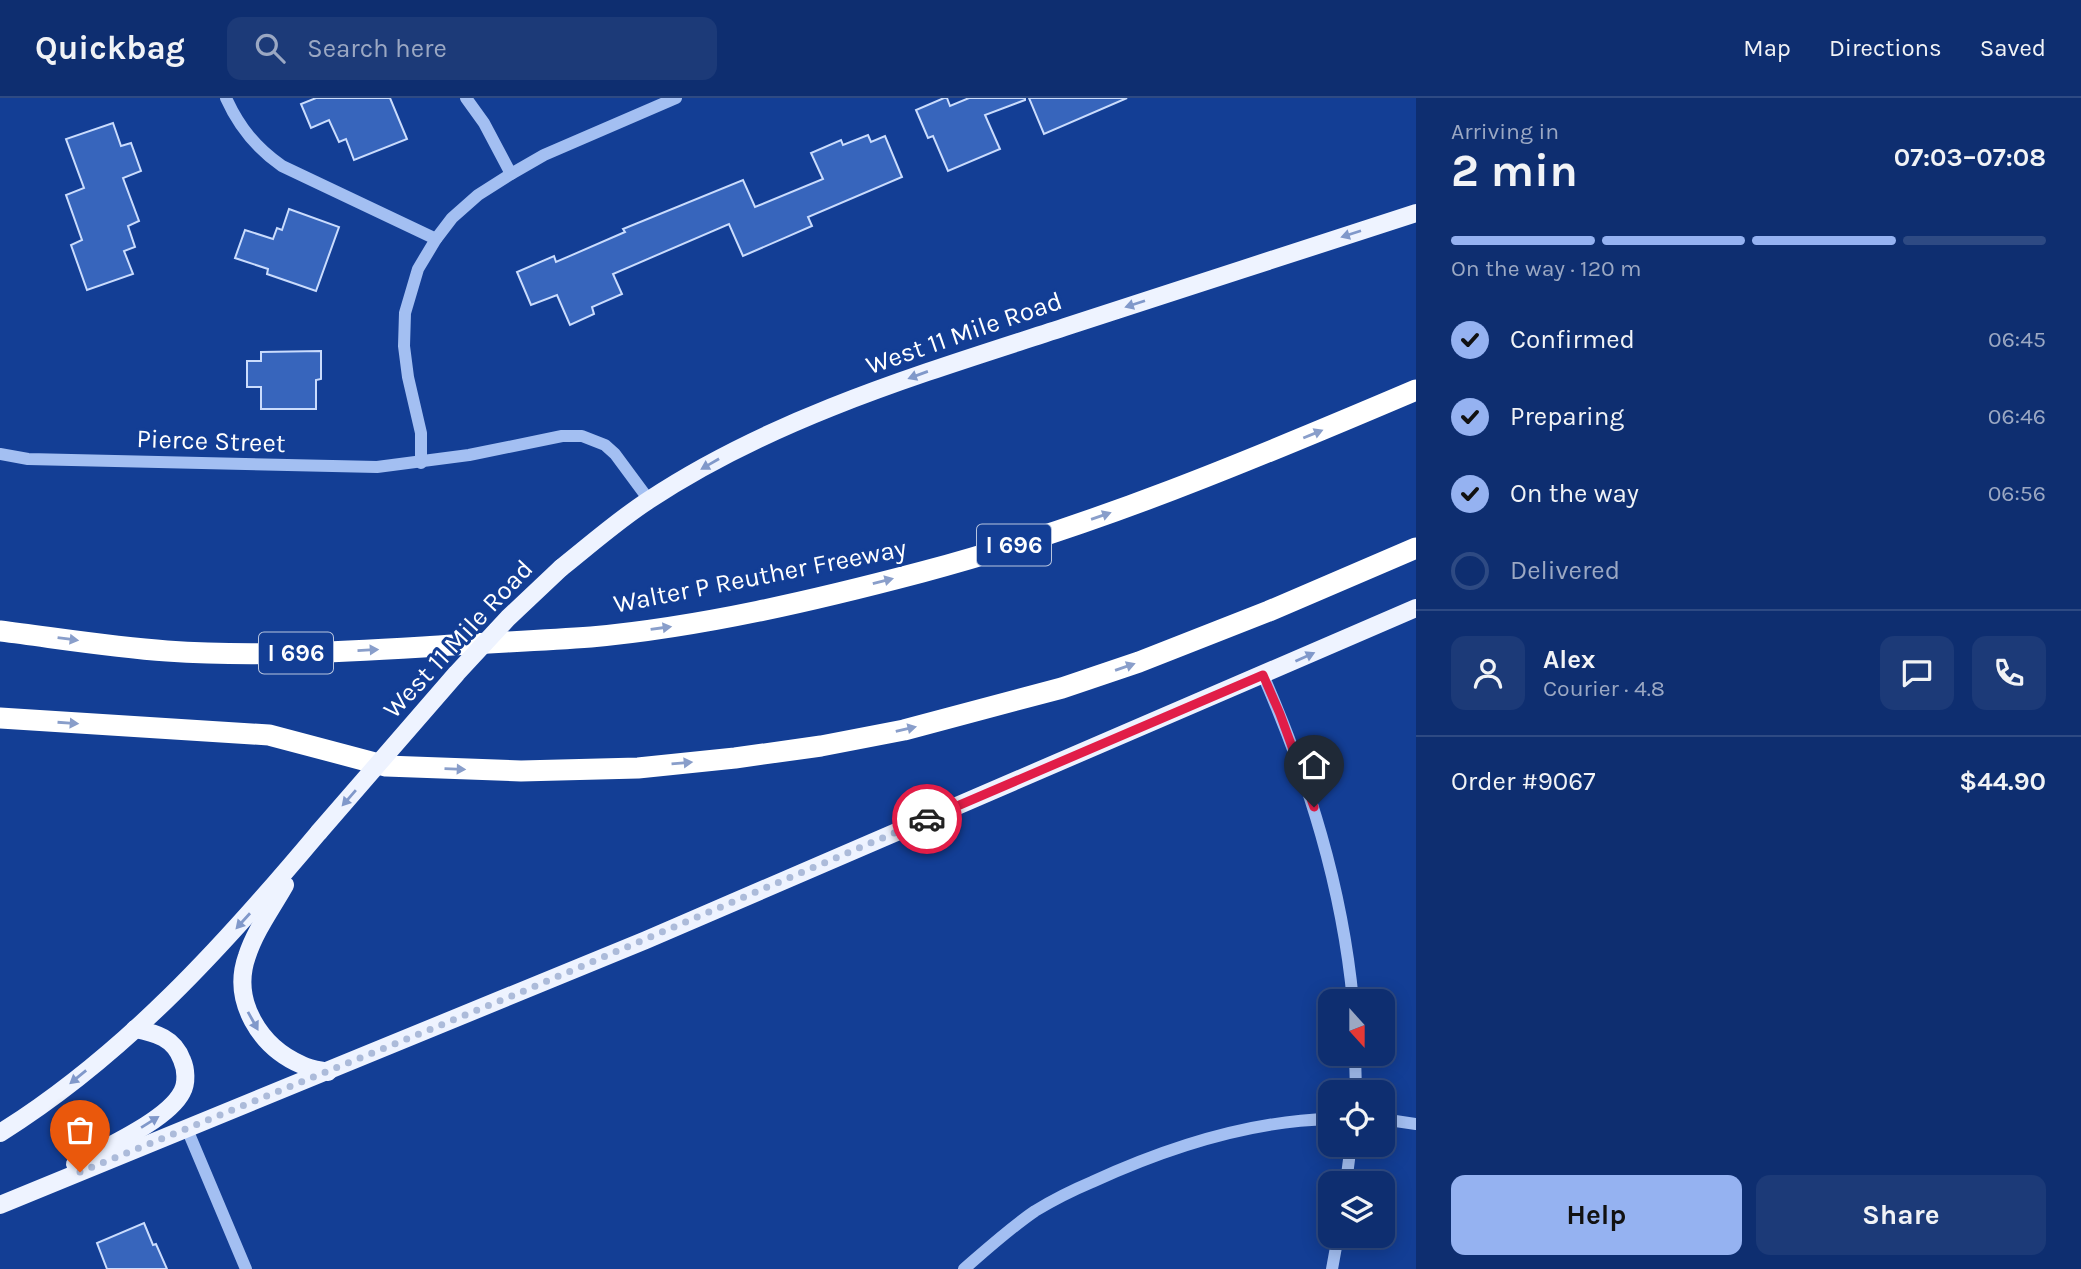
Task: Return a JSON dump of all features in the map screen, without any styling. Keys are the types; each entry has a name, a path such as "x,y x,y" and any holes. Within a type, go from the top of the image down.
{"highway":[{"name":"Walter P Reuther Freeway","path":"0,631 166,651 257,654 354,651 593,636 669,626 822,596 923,572 1023,542 1220,472 1416,390"},
{"path":"0,718 269,735 386,766 521,771 638,768 735,758 821,746 904,730 1062,688 1139,662 1269,611 1416,548"}],"main road":[{"name":"West 11 Mile Road","path":"0,1133 58,1093 135,1029 222,944 508,618 561,568 649,500 724,456 772,432 858,397 930,371 1416,213"},
{"path":"2,1204 646,940 1416,608"},
{"path":"306,848 252,943 241,981 246,1007 267,1040 295,1062 328,1072"},
{"path":"2,1204 148,1123 168,1108 182,1091 185,1074 178,1051 161,1035 135,1029"}],"street":[{"path":"226,98 233,115 249,138 263,153 282,166 436,239"},
{"path":"467,98 484,123 511,174"},
{"path":"421,463 421,433 404,346 405,313 418,269 436,239 452,218 478,195 511,174 544,155 676,98"},
{"name":"Pierce Street","path":"0,454 28,458 377,467 470,455 562,436 582,436 605,445 615,454 649,500"},
{"path":"1263,675 1280,714 1325,842 1341,911 1352,989"},
{"path":"964,1269 1036,1211 1120,1169 1223,1135 1268,1125 1318,1120"},
{"path":"1395,1121 1416,1124"},
{"path":"187,1129 246,1269"},
{"path":"1332,1269 1336,1248"}],"building":[{"path":"316,98 390,98 407,139 354,160 346,139 339,142 329,120 311,128 301,104"},
{"path":"947,98 950,106 969,98 1025,100 985,115 1000,149 948,171 933,136 928,138 916,110"},
{"path":"1029,98 1127,98 1044,134"},
{"path":"113,123 121,146 131,143 141,171 123,178 139,221 128,226 135,247 124,251 133,274 87,290 71,245 82,240 66,195 84,188 66,139"},
{"path":"868,135 871,142 885,136 902,177 808,217 812,226 743,256 729,224 613,274 622,294 592,307 594,314 570,325 557,295 531,305 517,272 554,256 556,262 625,232 623,229 743,180 755,207 823,179 811,153 841,140 843,145"},
{"path":"289,209 339,227 316,291 267,274 268,269 235,258 245,230 273,239 277,228 282,230"},
{"path":"321,351 321,379 316,380 316,409 261,409 261,387 247,387 247,361 261,361 261,352"},
{"path":"144,1223 167,1269 107,1269 97,1243"}],"way so far":[{"path":"80,1172 512,996 927,819"}],"route":[{"path":"927,819 1263,675 1314,807"}]}
